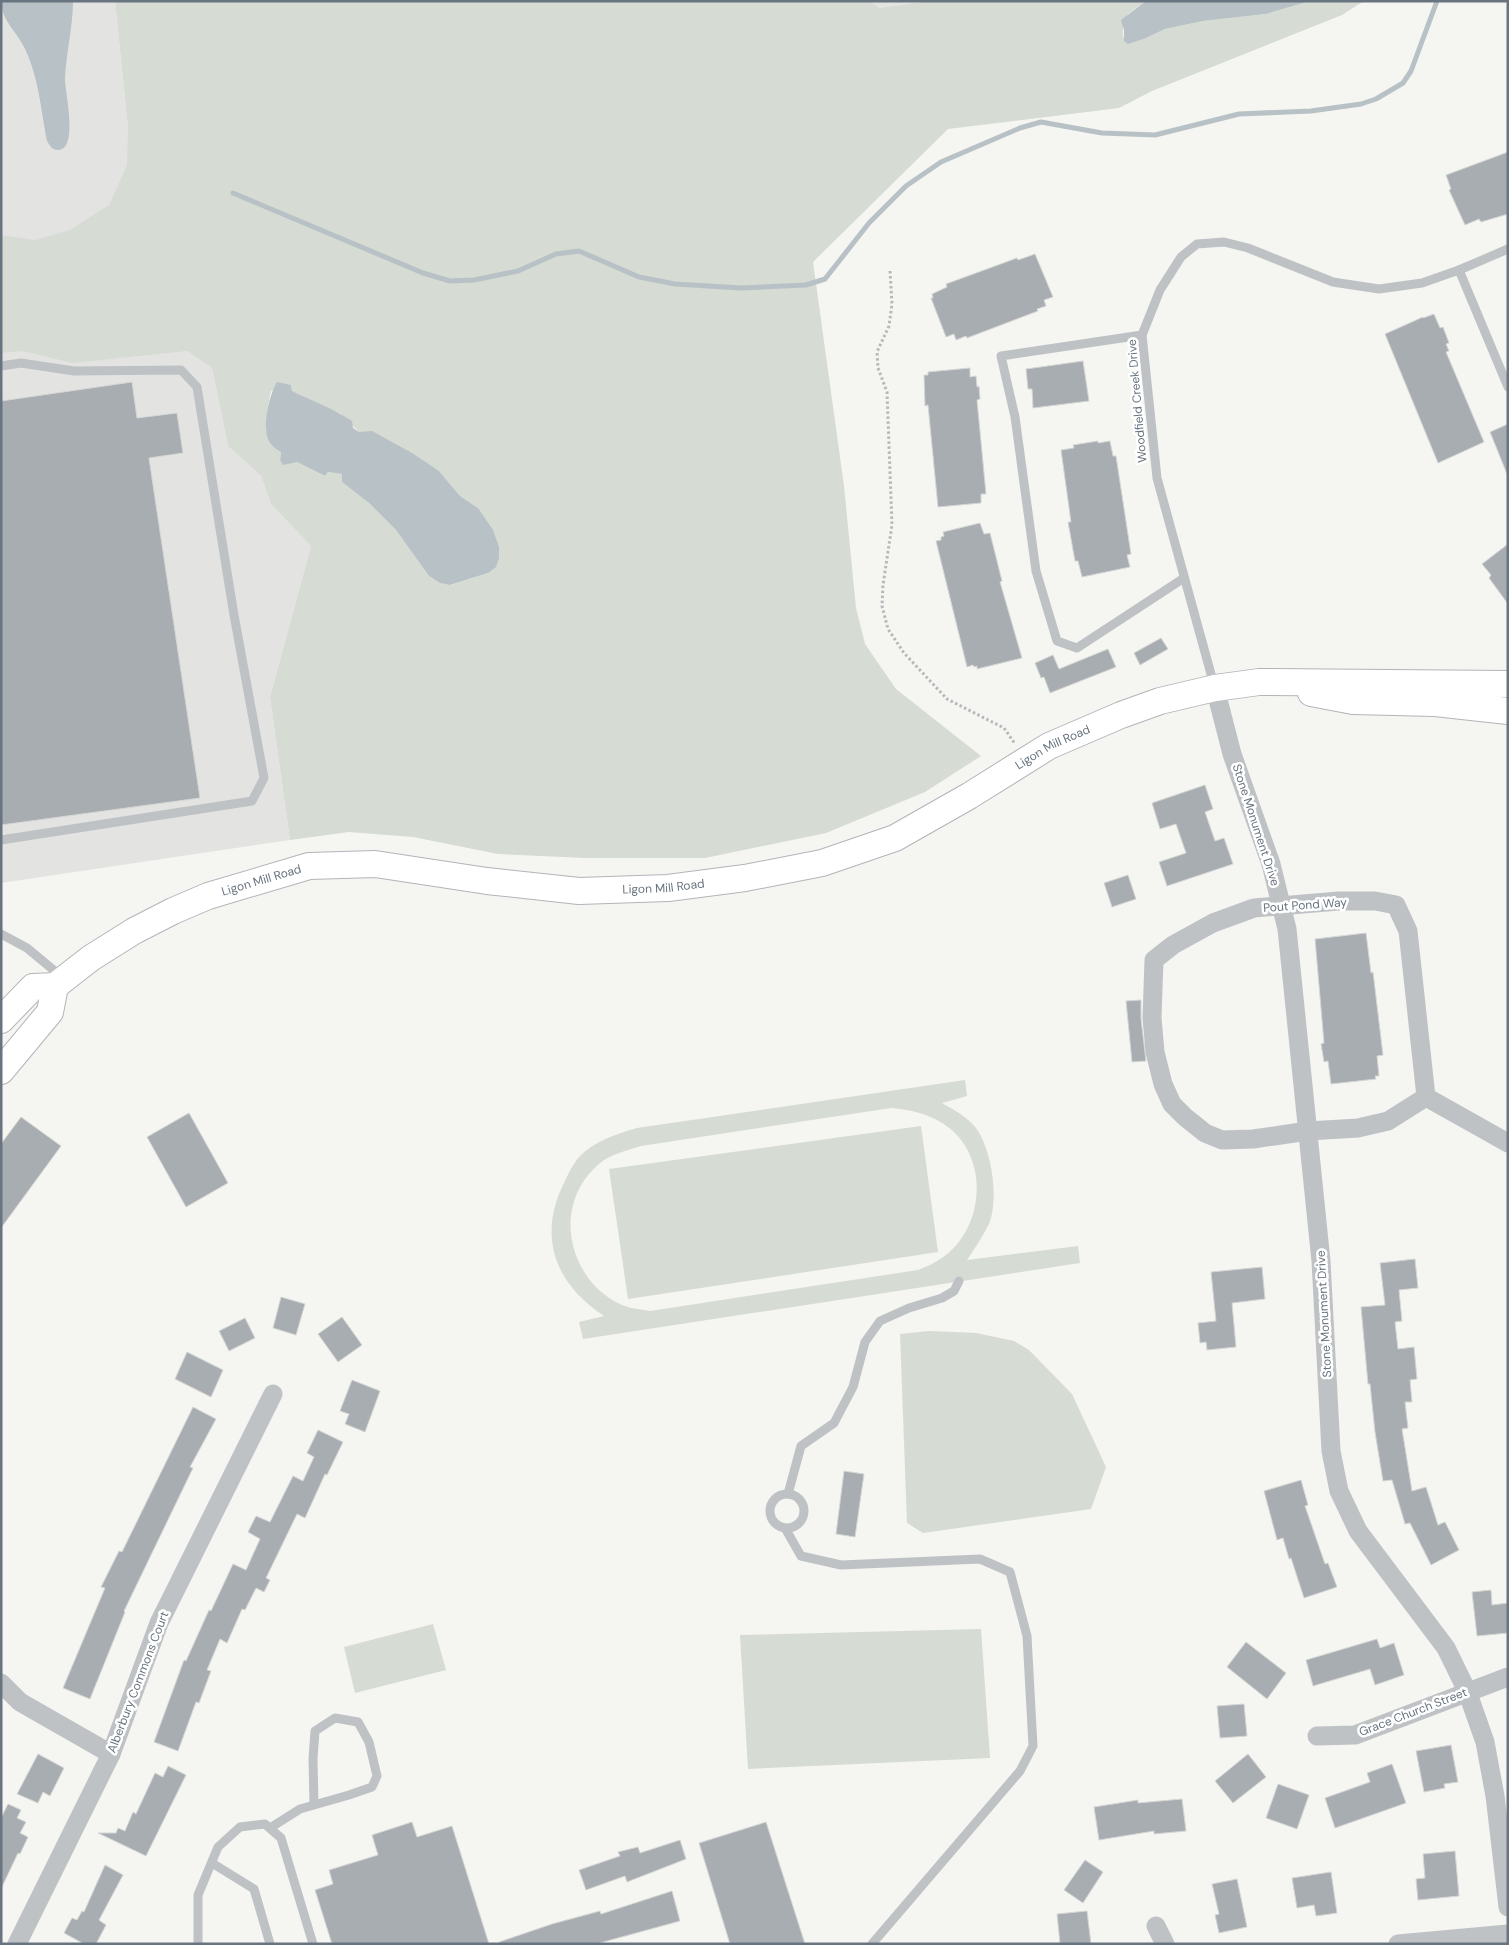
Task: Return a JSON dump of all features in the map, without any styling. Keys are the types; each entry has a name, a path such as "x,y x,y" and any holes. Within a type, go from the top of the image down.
{"main road":[{"name":"Ligon Mill Road","path":"1259,682 1353,701 1435,703 1508,711"},
{"name":"Ligon Mill Road","path":"60,982 91,958 134,930 173,911 208,896 309,866 375,864 486,881 579,891 668,888 745,878 822,863 894,838 969,796 1049,746 1121,715 1160,701 1215,688 1259,682 1508,684"},
{"path":"1,1020 33,987 60,982 50,1012 1,1071"}],"street":[{"name":"Stone Monument Drive","path":"1215,688 1232,754 1271,864 1287,928 1321,1261 1331,1451 1339,1492 1358,1532 1446,1648 1467,1691 1485,1742 1495,1796 1508,1907"},
{"name":"Pout Pond Way","path":"1339,901 1366,901 1396,905 1408,932 1426,1097 1388,1121 1358,1128 1308,1131 1253,1139 1222,1140 1205,1133 1184,1117 1172,1104 1163,1084 1155,1052 1152,1018 1154,960 1173,945 1214,923 1254,908 1282,907 1339,901"},
{"path":"1426,1097 1508,1143"},
{"name":"Alberbury Commons Court","path":"17,1944 111,1754 159,1624 272,1394"},
{"name":"Grace Church Street","path":"1316,1736 1356,1736 1445,1702 1467,1691 1508,1677"},
{"path":"1,1682 20,1702 111,1754"},
{"path":"1156,1926 1165,1944"},
{"path":"1398,1944 1508,1934"}],"lane":[{"name":"Woodfield Creek Drive","path":"1215,688 1157,478 1142,335 1160,290 1181,257 1197,244 1224,242 1248,248 1333,282 1379,289 1422,283 1459,270 1508,249"},
{"path":"1459,270 1508,387"},
{"path":"1142,335 1001,356 1015,417 1036,571 1056,640 1078,648 1184,578"},
{"path":"1,366 21,363 74,371 181,370 197,388 234,615 264,778 252,801 1,840"},
{"path":"1,934 27,948 60,982"},
{"path":"788,1494 802,1446 834,1423 853,1387 865,1342 880,1321 909,1308 942,1298 954,1291 959,1281"},
{"path":"788,1494 799,1499 804,1510 801,1521 791,1528 786,1528 775,1523 770,1513 770,1507 777,1497 788,1494"},
{"path":"786,1528 801,1556 841,1565 980,1559 1010,1572 1027,1636 1033,1746 1020,1771 872,1944"},
{"path":"270,1828 300,1809 314,1805 372,1787 377,1776 369,1742 358,1722 335,1718 315,1731 313,1759 314,1805"},
{"path":"198,1944 198,1895 218,1847 240,1827 265,1824 281,1838 313,1944"},
{"path":"212,1863 254,1888 270,1944"}],"path":[{"path":"890,271 892,304 889,326 877,352 878,368 887,392 892,525 883,585 882,606 888,629 904,653 947,698 1004,728 1017,747"}],"shaded area":[{"path":"1,1 115,1 128,128 187,351 212,368 228,446 261,476 271,504 311,546 270,697 290,840 1,883"},
{"path":"1,1 73,1 65,79 69,119 68,141 64,147 58,150 50,146 47,141 34,71 22,43 4,14"},
{"path":"115,1 870,1 879,8 928,1 1146,1 1128,14 1123,24 1123,37 1146,38 1165,29 1203,21 1266,14 1310,1 1364,1 1342,15 1152,91 1119,108 948,129 813,262 844,486 856,608 865,644 896,689 981,756 925,792 826,833 705,858 585,858 498,854 413,837 349,832 290,840 270,697 311,546 271,504 261,476 228,446 212,368 187,351 72,363 23,351 1,353 1,235 35,240 70,230 109,205 127,165 128,128","holes":["291,385 292,391 316,404 340,413 359,432 439,471 460,496 478,508 488,573 451,585 440,583 429,576 396,530 369,503 342,482 342,474 328,472 325,476 297,462 280,460 281,452 266,431 268,406 271,391"]},
{"path":"870,1 928,1 879,8"},
{"path":"1146,1 1310,1 1266,14 1203,21 1165,29 1128,44 1124,41 1124,30 1121,20"},
{"path":"277,382 291,385 292,391 345,416 352,421 353,428 359,432 372,431 412,453 439,471 460,496 478,508 493,530 499,547 499,558 496,567 488,573 450,585 440,583 429,576 396,530 369,503 342,482 342,474 328,472 325,476 297,462 283,465 280,460 281,452 271,444 266,431 271,395"},
{"path":"965,1080 967,1096 942,1103 975,1126 987,1151 994,1189 992,1214 989,1224 967,1260 1078,1246 1080,1263 583,1339 579,1322 604,1316 574,1290 556,1260 552,1243 555,1206 572,1167 585,1151 599,1142 637,1128","holes":["891,1108 935,1119 957,1135 967,1150 974,1166 977,1184 976,1202 964,1235 953,1249 939,1260 918,1270 650,1311 627,1307 614,1301 597,1288 585,1273 576,1255 571,1236 571,1216 575,1197 585,1180 599,1164 613,1155 641,1146"]},
{"path":"921,1126 938,1252 628,1299 609,1169"},
{"path":"929,1331 976,1333 1014,1341 1029,1350 1072,1394 1106,1467 1091,1509 923,1533 907,1523 900,1334"},
{"path":"433,1624 446,1670 355,1693 344,1647"},
{"path":"981,1629 990,1758 748,1769 740,1635"}],"building":[{"path":"1508,152 1508,214 1481,222 1479,219 1465,225 1449,190 1451,189 1446,175"},
{"path":"1035,254 1053,297 1044,300 1046,306 1037,309 1038,311 967,338 966,336 956,340 954,334 946,337 931,298 933,298 932,294 947,287 946,284 1017,258 1018,260"},
{"path":"1434,314 1440,328 1443,327 1449,343 1446,344 1449,351 1446,352 1484,442 1438,463 1385,334"},
{"path":"1083,361 1089,401 1033,408 1032,389 1028,389 1026,369"},
{"path":"970,368 970,377 976,376 977,387 979,386 980,399 977,400 986,494 981,494 981,503 938,507 928,405 925,406 924,375 928,375 928,372"},
{"path":"132,382 137,418 177,413 183,453 149,458 200,798 1,825 1,401"},
{"path":"1508,424 1508,474 1507,474 1490,432"},
{"path":"1098,441 1098,443 1110,441 1113,456 1116,456 1131,554 1127,555 1130,567 1082,577 1078,561 1075,561 1068,522 1071,522 1061,450 1074,448 1073,445"},
{"path":"980,523 984,534 990,533 1002,581 1000,582 1022,658 977,669 977,666 974,667 973,665 967,667 936,541 941,540 941,537 944,536 943,532"},
{"path":"1508,544 1508,604 1489,578 1491,575 1482,564"},
{"path":"1161,638 1168,649 1140,665 1134,653"},
{"path":"1108,649 1116,667 1050,693 1044,677 1041,678 1035,663 1053,655 1059,669"},
{"path":"1205,785 1213,809 1205,812 1215,841 1224,838 1233,864 1167,886 1159,862 1186,853 1176,824 1160,829 1152,803"},
{"path":"1128,875 1136,899 1112,907 1104,883"},
{"path":"1366,933 1371,973 1373,972 1383,1055 1377,1056 1379,1076 1375,1076 1376,1079 1331,1084 1328,1061 1324,1062 1321,1044 1324,1043 1315,939"},
{"path":"1141,1000 1141,1019 1146,1061 1132,1062 1126,1001"},
{"path":"189,1113 228,1183 186,1207 147,1137"},
{"path":"21,1117 61,1146 1,1228 1,1144"},
{"path":"1415,1259 1418,1288 1399,1290 1402,1321 1395,1322 1398,1349 1414,1347 1417,1379 1410,1380 1412,1402 1405,1402 1408,1428 1402,1429 1412,1491 1426,1487 1438,1525 1445,1522 1459,1550 1431,1565 1410,1523 1405,1524 1392,1480 1383,1481 1370,1384 1368,1384 1361,1307 1385,1305 1380,1263"},
{"path":"1262,1267 1265,1299 1232,1303 1236,1347 1207,1350 1206,1342 1200,1343 1198,1323 1216,1321 1211,1272"},
{"path":"281,1297 305,1304 296,1335 273,1328"},
{"path":"342,1317 362,1345 338,1362 318,1334"},
{"path":"245,1318 255,1338 229,1351 219,1331"},
{"path":"187,1352 223,1370 211,1397 175,1379"},
{"path":"352,1380 380,1391 365,1432 345,1424 349,1414 340,1411"},
{"path":"193,1407 216,1419 190,1467 193,1468 124,1611 90,1699 63,1688 105,1588 101,1587 119,1551 122,1552"},
{"path":"318,1430 343,1442 327,1475 325,1474 305,1518 297,1514 266,1578 270,1580 264,1592 256,1588 245,1610 242,1609 227,1643 220,1639 207,1670 211,1671 199,1703 196,1702 178,1751 154,1742 184,1660 186,1661 209,1610 211,1611 233,1564 246,1570 260,1539 248,1532 256,1516 270,1522 293,1476 303,1481 314,1457 307,1453"},
{"path":"844,1471 864,1474 855,1537 836,1534"},
{"path":"1301,1480 1308,1505 1305,1506 1325,1564 1328,1563 1337,1587 1304,1598 1283,1538 1277,1540 1264,1491"},
{"path":"1491,1590 1492,1605 1508,1603 1508,1633 1477,1636 1472,1592"},
{"path":"1377,1639 1380,1648 1394,1643 1404,1675 1375,1685 1370,1669 1313,1686 1306,1660"},
{"path":"1246,1642 1286,1673 1267,1699 1227,1667"},
{"path":"1244,1704 1247,1736 1220,1738 1217,1706"},
{"path":"1451,1745 1458,1782 1444,1784 1445,1788 1424,1792 1416,1751"},
{"path":"38,1754 64,1768 50,1796 43,1792 38,1803 17,1794"},
{"path":"1248,1754 1266,1777 1233,1803 1215,1781"},
{"path":"1392,1764 1406,1803 1335,1828 1325,1798 1370,1782 1367,1773"},
{"path":"168,1766 186,1775 146,1856 98,1833 116,1833 118,1828 125,1831 133,1812 136,1814 155,1773 163,1777"},
{"path":"1278,1784 1309,1795 1297,1829 1266,1818"},
{"path":"1182,1799 1186,1831 1154,1834 1154,1831 1099,1840 1094,1807 1138,1800 1138,1803"},
{"path":"8,1804 21,1810 17,1818 26,1822 20,1833 28,1837 20,1854 18,1853 1,1889 1,1818"},
{"path":"412,1822 417,1837 452,1826 489,1944 332,1944 315,1890 333,1884 329,1870 378,1855 372,1835"},
{"path":"766,1822 805,1944 730,1944 699,1843"},
{"path":"680,1840 686,1859 627,1882 625,1876 586,1890 579,1870 620,1856 618,1852 638,1847 640,1853"},
{"path":"1455,1851 1459,1896 1418,1900 1416,1879 1425,1878 1423,1854"},
{"path":"1085,1860 1103,1872 1083,1903 1064,1890"},
{"path":"105,1865 123,1875 99,1920 106,1925 96,1944 84,1944 64,1933 72,1918 77,1920 82,1911 84,1912"},
{"path":"1331,1872 1337,1913 1316,1916 1314,1905 1297,1908 1292,1878"},
{"path":"1237,1879 1247,1927 1219,1933 1215,1915 1219,1914 1212,1884"},
{"path":"672,1891 680,1921 596,1944 500,1944 499,1942 552,1924 600,1911 601,1914"},
{"path":"1087,1911 1091,1944 1060,1944 1057,1914"}],"waterway":[{"path":"233,193 423,273 450,281 474,280 518,271 556,254 579,251 639,277 675,284 741,288 806,285 825,279 869,223 906,186 941,162 1020,128 1041,122 1102,133 1155,135 1239,114 1311,111 1361,104 1376,99 1403,83 1411,71 1437,1"}]}
